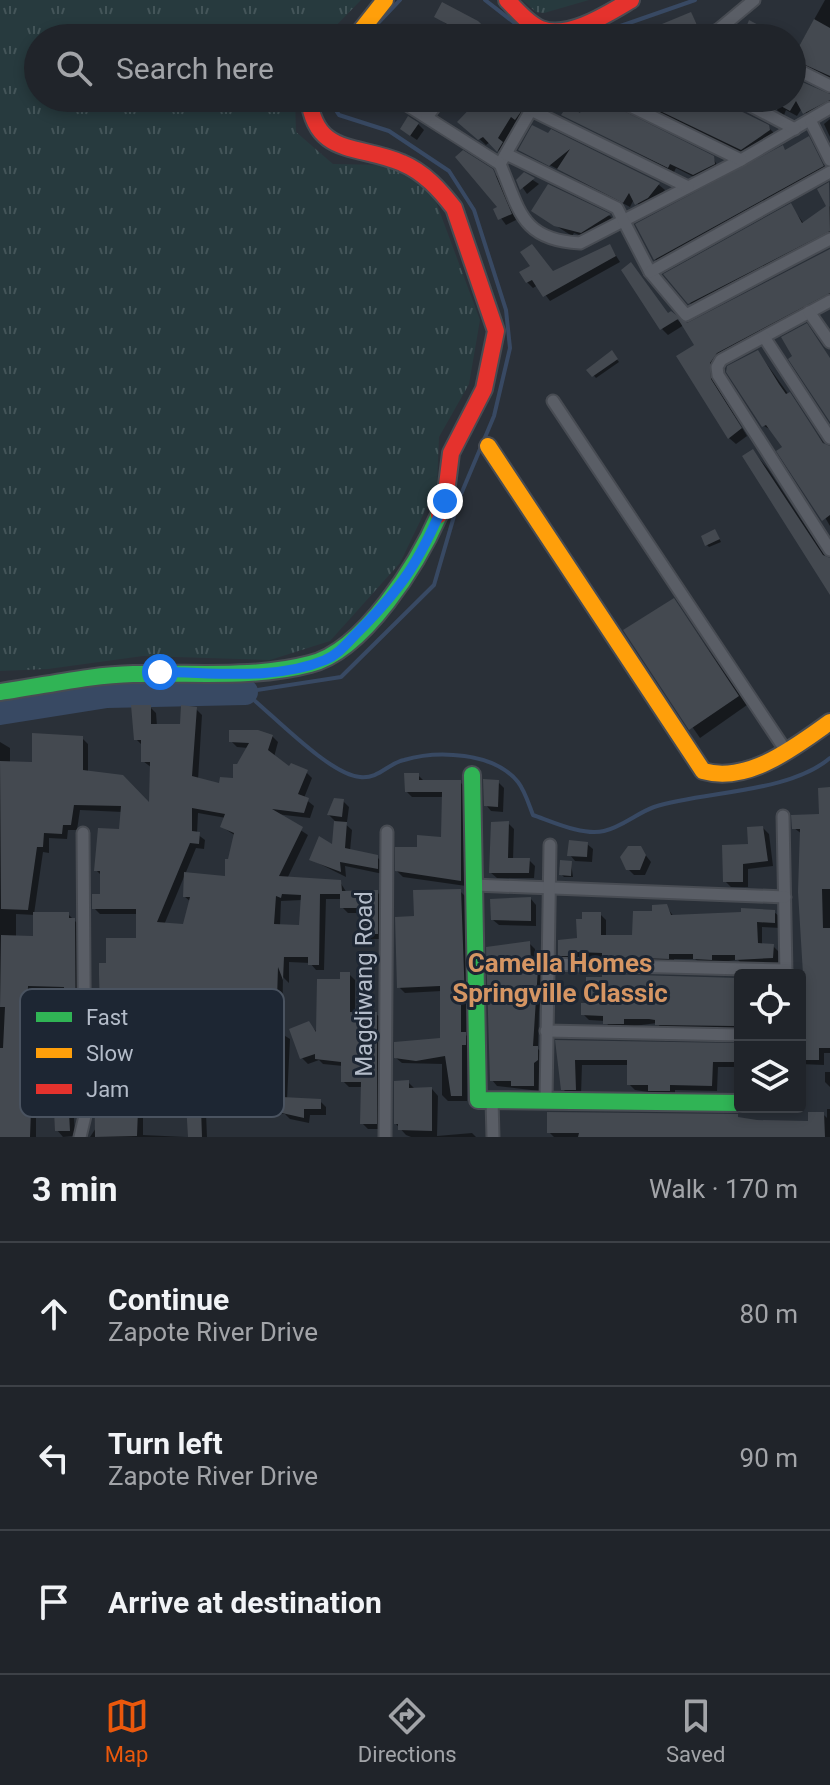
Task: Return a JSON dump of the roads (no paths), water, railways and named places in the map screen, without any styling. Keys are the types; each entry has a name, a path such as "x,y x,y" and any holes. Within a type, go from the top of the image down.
{"street":[{"path":"366,24 385,0"},
{"path":"507,0 533,24"},
{"path":"578,24 631,0"},
{"path":"725,24 754,0"},
{"path":"806,74 830,86"},
{"path":"530,112 503,159 523,220 550,241 580,243 741,160 811,122 830,108"},
{"path":"0,692 129,674 269,672 326,660 393,597 424,549 448,490 451,453 484,389 496,331 491,308 454,208 443,193 418,172 399,162 329,142 309,112"},
{"path":"419,112 503,159 599,197 617,208 650,272 686,315 830,239"},
{"path":"427,117 431,112"},
{"path":"535,112 688,187"},
{"path":"643,112 741,160"},
{"path":"763,112 795,129"},
{"path":"811,122 830,160"},
{"path":"650,272 830,172"},
{"path":"830,301 721,360 717,367 718,375 830,550"},
{"path":"809,312 830,342"},
{"path":"764,337 830,438"},
{"path":"553,401 786,751"},
{"path":"488,446 703,771 712,776 739,773 786,751 830,722"},
{"path":"472,775 478,1100 734,1103"},
{"path":"783,816 786,969"},
{"name":"Magdiwang Road","path":"385,1137 387,832"},
{"path":"83,833 84,989"},
{"path":"546,1101 550,845"},
{"path":"474,885 785,897"},
{"path":"546,964 734,971"},
{"path":"546,1031 734,1035"},
{"path":"492,1100 493,1137"},
{"path":"80,1137 85,1117"}],"waterway":[{"path":"377,24 400,0"},
{"path":"485,0 516,24"},
{"path":"626,24 695,0"},
{"path":"245,692 341,677 434,585 459,499 494,416 510,348 506,310 474,210 449,171 389,131 337,112"},
{"path":"0,712 107,695 245,692"},
{"path":"248,695 302,743 348,774 372,776 398,762 432,755 480,759 495,764 518,782 533,815 587,832 611,829 654,807 770,785 813,769 830,758"}],"district":[{"name":"Camella Homes Springville Classic","path":"560,978"}]}
